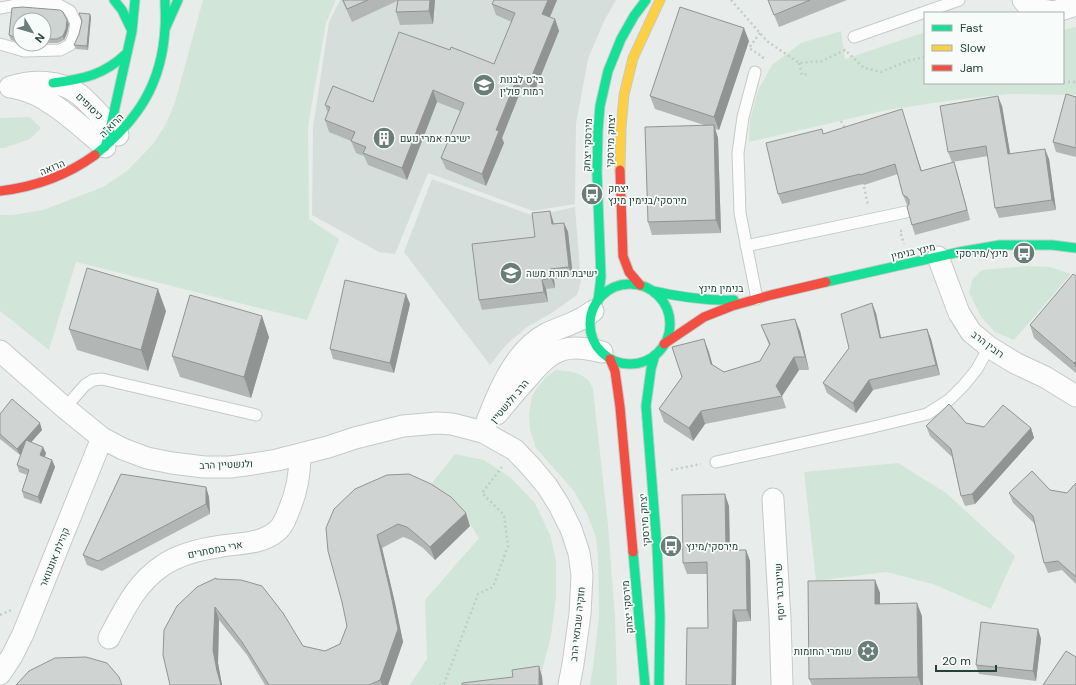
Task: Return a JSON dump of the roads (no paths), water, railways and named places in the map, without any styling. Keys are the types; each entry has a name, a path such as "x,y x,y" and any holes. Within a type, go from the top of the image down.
{"street":[{"path":"114,0 122,10 132,31"},
{"name":"הרוא''ה","path":"112,136 132,31 135,0"},
{"name":"הרוא''ה","path":"112,136 129,124 137,114 148,94 158,68 163,48 165,29 165,0"},
{"path":"165,29 178,0"},
{"name":"מירסקי יצחק","path":"595,306 601,277 597,174 600,106 608,71 621,39 634,16 646,0"},
{"name":"יצחק מירסקי","path":"640,285 629,272 623,256 620,173 621,128 624,95 633,58 660,0"},
{"path":"1023,0 1030,8 1054,12 1076,5"},
{"path":"53,83 73,81 96,75 113,66 127,53"},
{"name":"כיסופים","path":"5,87 33,82 53,83 63,86 79,94 91,106 112,136"},
{"name":"כיסופים","path":"5,87 30,91 45,98 61,111 112,136"},
{"name":"הרואה","path":"0,191 26,188 49,181 71,171 112,136"},
{"name":"מינץ בנימין","path":"757,299 959,252 1000,245 1052,245 1076,248"},
{"name":"רובין הרב","path":"938,257 959,313 971,332 989,347 1014,363 1045,377 1076,396"},
{"path":"629,284 640,285 653,291 662,299 668,310 670,321 669,333 664,344 655,355 645,361 633,364 621,363 606,355 595,343 591,333 590,322 595,306 606,292 617,286 629,284"},
{"name":"בנימין מינץ","path":"653,291 690,299 714,301 757,299"},
{"name":"בנימין מינץ","path":"664,344 704,317 732,306 757,299"},
{"name":"הרב ולנשטיין","path":"483,432 494,401 506,378 524,352 535,341 546,334 575,322 595,306"},
{"name":"הרב ולנשטיין","path":"483,432 504,406 548,358 556,353 574,348 584,348 606,355"},
{"name":"ולנשטיין הרב","path":"0,351 102,438 123,449 147,458 172,463 204,467 252,464 277,460 403,426 437,423 452,424 483,432"},
{"name":"יצחק מירסקי","path":"606,355 615,371 617,383 631,526"},
{"name":"יצחק מירסקי","path":"655,355 651,369 646,406 657,547 660,617 659,685"},
{"name":"חזקיה שבתאי הרב","path":"483,432 515,450 532,468 555,498 571,529 579,553 582,575 580,614 573,664 568,685"},
{"name":"קהילת אונגוואר","path":"0,674 12,656 23,634 102,438"},
{"name":"ארי במסתרים","path":"109,638 131,597 145,579 162,565 185,554 222,546 248,543 267,537 277,531 283,524 292,506 299,478 300,454"},
{"name":"שיינברגר יוסף","path":"773,499 782,685"},
{"name":"מירסקי יצחק","path":"631,526 645,685"}],"lane":[{"path":"925,12 959,0"},
{"path":"0,8 22,4 57,4 70,11 76,23 70,46 60,50 24,50 0,44"},
{"path":"854,37 924,12"},
{"path":"754,72 743,117 738,153 740,213 757,299"},
{"path":"746,246 906,212"},
{"path":"716,462 927,414 949,400 964,385 976,369 989,347"},
{"path":"65,408 85,385 93,380 102,379 256,415"}],"place":[{"name":"בי\"ס לבנות רמות פולין","path":"484,85"},
{"name":"ישיבת אמרי נועם","path":"384,138"},
{"name":"יצחק מירסקי/בנימין מינץ","path":"592,194"},
{"name":"מינץ/מירסקי","path":"1024,253"},
{"name":"ישיבת תורת משה","path":"511,273"},
{"name":"מירסקי/מינץ","path":"671,546"},
{"name":"שומרי החומות","path":"868,651"}]}
